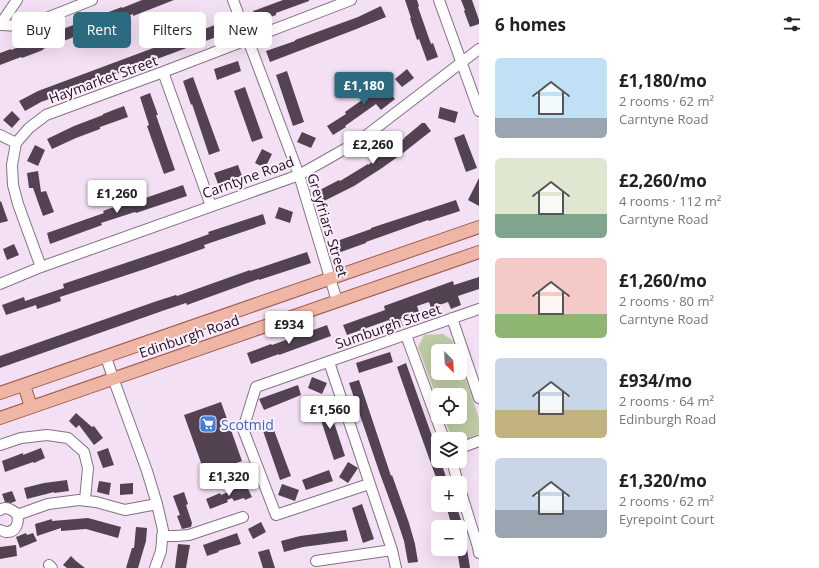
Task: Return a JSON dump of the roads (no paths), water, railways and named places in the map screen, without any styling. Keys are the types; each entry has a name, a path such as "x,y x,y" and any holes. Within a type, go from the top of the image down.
{"main road":[{"name":"Edinburgh Road","path":"0,393 479,227"},
{"name":"Edinburgh Road","path":"0,418 479,252"},
{"path":"24,385 31,407"}],"street":[{"path":"0,25 17,0"},
{"path":"0,25 20,26 92,0"},
{"name":"Greyfriars Street","path":"233,0 238,12"},
{"name":"Haymarket Street","path":"272,31 352,0"},
{"path":"439,0 479,111"},
{"name":"Haymarket Street","path":"16,143 29,128 46,115 227,48"},
{"name":"Greyfriars Street","path":"251,48 299,175 337,301"},
{"name":"Carntyne Road","path":"0,284 41,267 299,175 359,142 479,49"},
{"path":"163,72 211,206"},
{"path":"0,136 16,143 12,165 13,184 18,204 41,267"},
{"name":"Sumburgh Street","path":"369,484 276,515 244,429 256,387 479,309"},
{"path":"452,318 479,398"},
{"path":"406,335 441,432"},
{"path":"106,357 148,471 163,530 160,551 154,568"},
{"path":"329,362 392,550 396,568"},
{"path":"0,445 21,438 47,434 68,438 84,452 88,468 84,500"},
{"path":"467,445 479,441"},
{"path":"17,515 48,504 79,500 96,502 125,510 157,504"},
{"path":"0,510 3,508 9,508 16,513 18,521 17,526 12,531 6,532 0,530"},
{"path":"467,511 479,554"},
{"path":"162,536 189,535 243,517"},
{"path":"316,561 328,564 392,550"}],"place":[{"name":"Scotmid","path":"208,424"}]}
